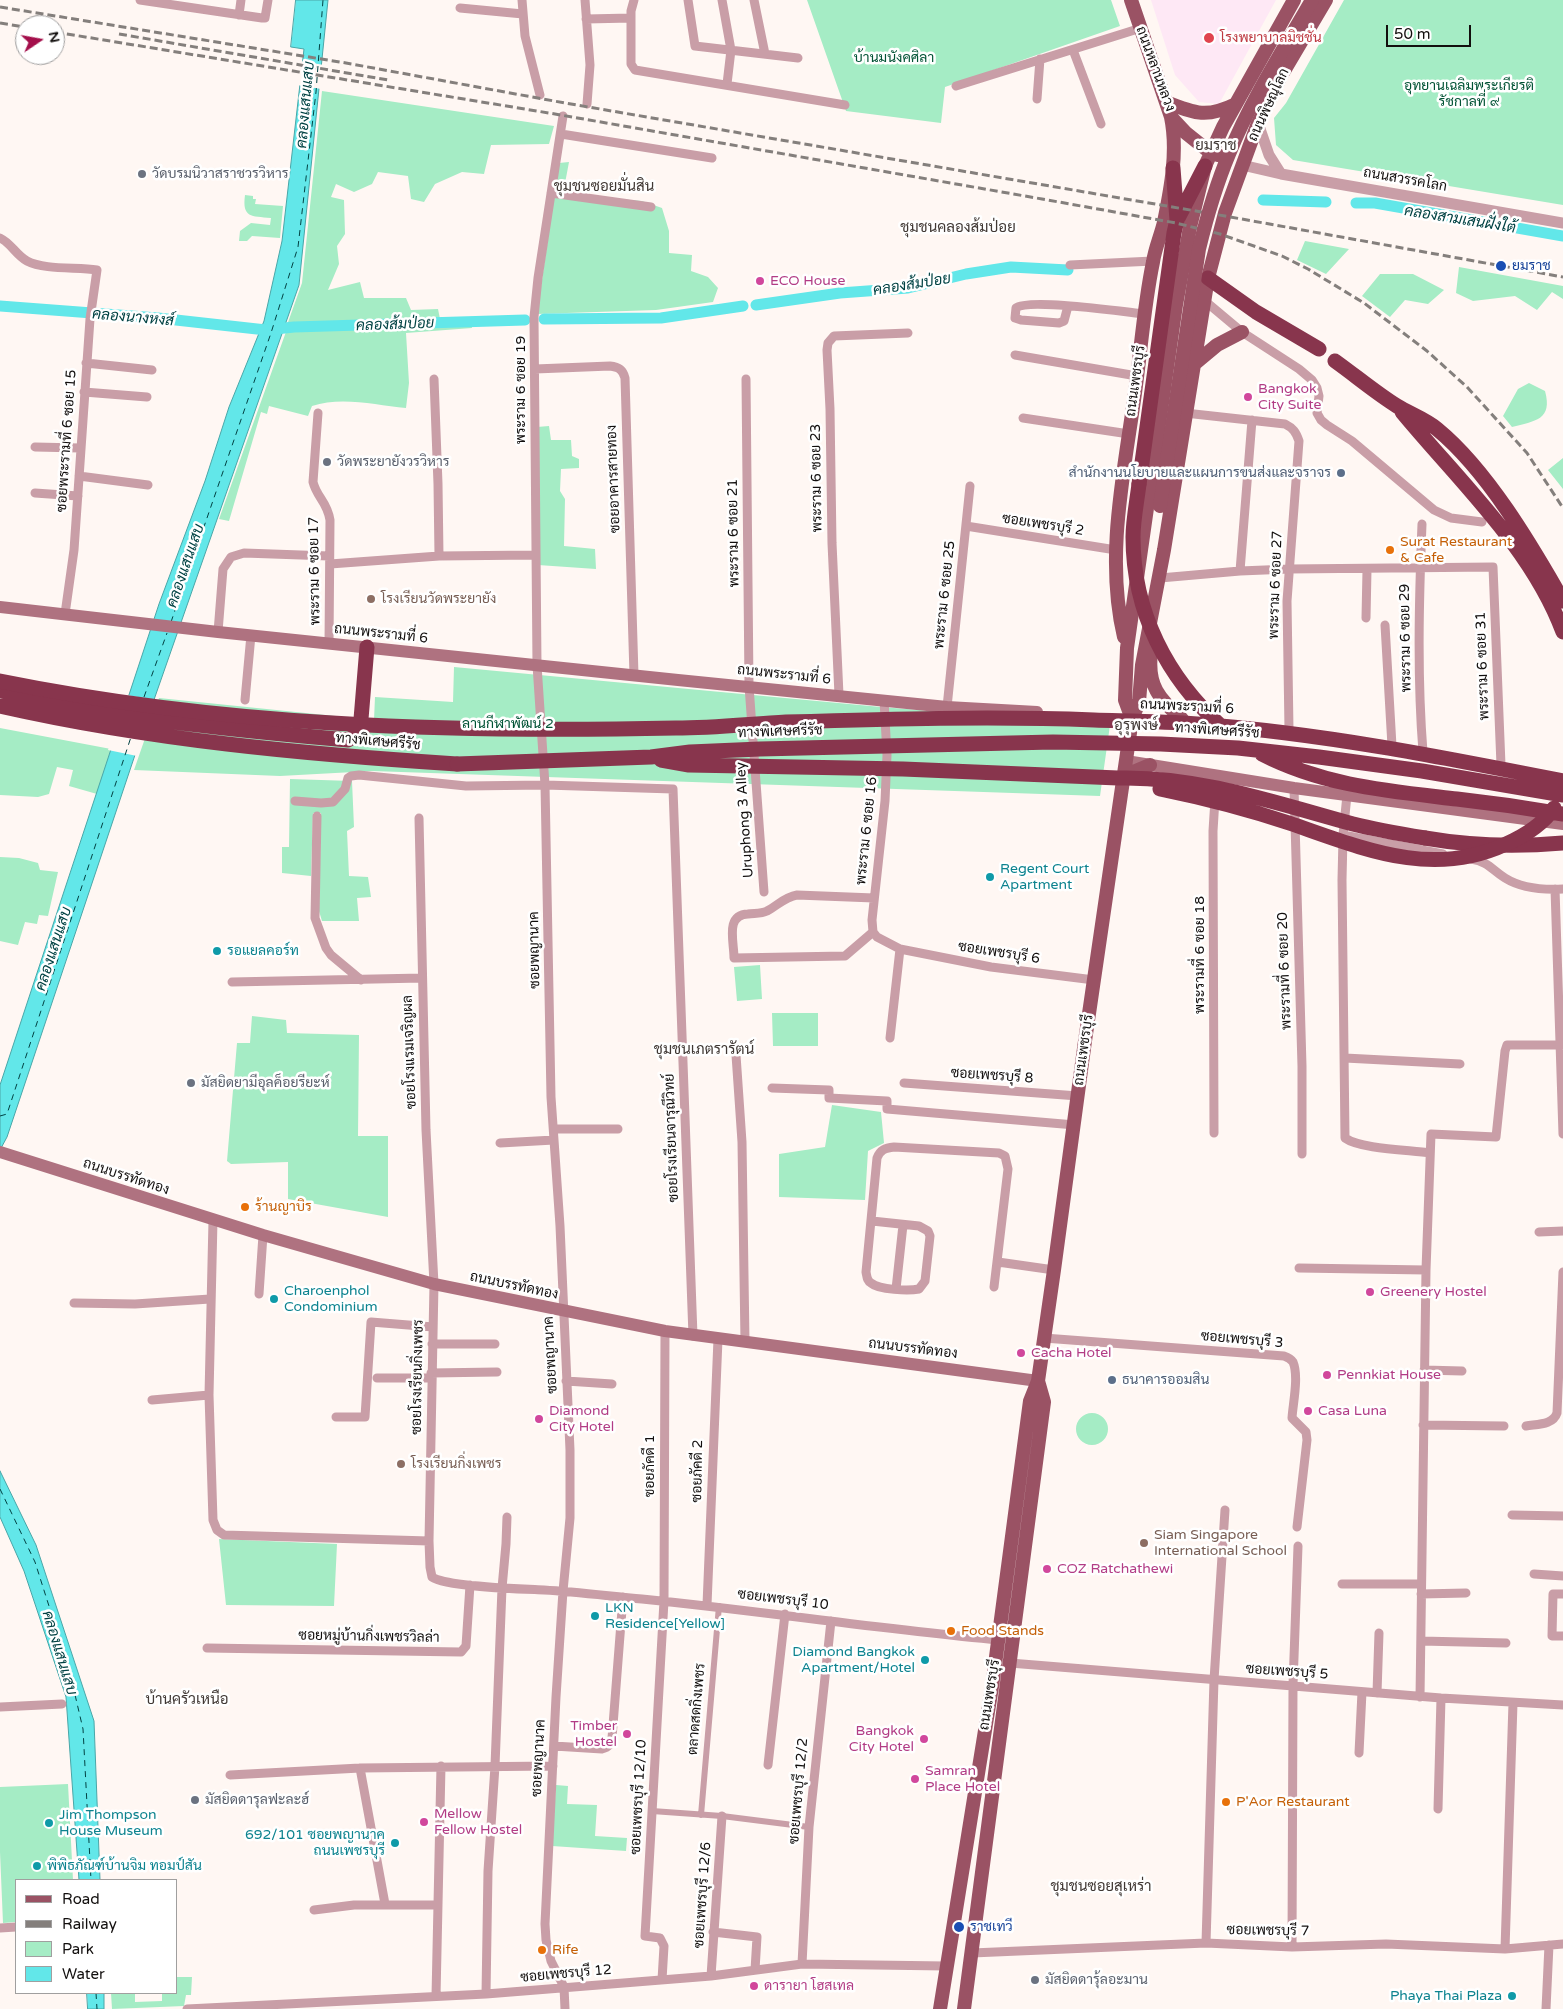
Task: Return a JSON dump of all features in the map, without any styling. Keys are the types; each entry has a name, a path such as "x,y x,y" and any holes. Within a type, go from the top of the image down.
{"highway":[{"path":"1177,220 1208,160"},
{"path":"1173,168 1177,220 1165,292 1133,535 1134,562 1146,617 1156,643 1169,666 1204,711 1227,732 1278,762 1338,782 1378,790 1563,814"},
{"path":"1208,278 1256,312 1319,349"},
{"path":"1336,361 1398,406 1424,420 1457,447 1516,525 1563,602"},
{"path":"1398,406 1510,539 1543,588 1563,632"},
{"path":"0,690 24,698 184,724 348,740 357,735 360,730 367,647"},
{"name":"ทางพิเศษศรีรัช","path":"0,681 39,689 155,706 248,717 384,726 519,730 681,728 784,722 978,718 1091,719 1195,724 1279,732 1360,744 1563,781"},
{"name":"ทางพิเศษศรีรัช","path":"0,706 52,718 165,737 243,746 457,764 651,757 690,752 800,748 1053,742 1161,744 1238,748 1320,757 1422,771 1563,795"},
{"path":"651,757 689,765 903,769 1140,778 1214,788 1301,808 1368,827 1458,844 1508,846 1563,843"},
{"path":"1121,777 1217,801 1290,823 1351,845 1415,860 1462,859 1494,850 1512,842 1543,820 1553,810 1563,795"}],"main road":[{"name":"ถนนหลานหลวง","path":"1131,0 1171,116 1208,160 1242,165"},
{"name":"ถนนพิษณุโลก","path":"1194,211 1208,160 1236,104 1294,0"},
{"path":"1142,665 1160,506 1199,249 1207,214 1229,154 1243,124 1267,77 1312,0"},
{"name":"ถนนพิษณุโลก","path":"1225,214 1258,123 1281,76 1326,0"},
{"path":"1166,102 1193,113 1222,110 1236,104"},
{"name":"ถนนเพชรบุรี","path":"1127,648 1122,626 1116,550 1120,498 1153,261 1164,221 1173,168 1174,130 1171,116"},
{"path":"1208,160 1225,214"},
{"name":"ถนนเพชรบุรี","path":"1132,719 1125,700 1127,648 1182,273 1194,211"},
{"name":"ถนนเพชรบุรี","path":"940,2009 999,1640 1030,1401 1038,1381 1075,1126 1121,777 1126,761 1132,719 1139,702 1142,665 1164,550 1208,278 1225,214"},
{"path":"1182,273 1208,278"},
{"path":"1193,365 1217,345 1242,332"},
{"path":"1164,550 1150,666 1155,689 1163,702 1182,719"},
{"name":"ถนนพระรามที่ 6","path":"0,607 536,666 947,707 1132,719 1182,719 1289,730 1501,764 1563,776"},
{"path":"1126,761 1294,788 1563,824"},
{"path":"1121,777 1150,765"},
{"name":"ถนนบรรทัดทอง","path":"0,1152 262,1235 434,1284 693,1336 1038,1381"},
{"name":"ถนนเพชรบุรี","path":"964,2009 1044,1402 1038,1381"}],"street":[{"path":"140,0 265,18 268,0"},
{"path":"239,15 241,0"},
{"path":"522,0 525,36 540,94"},
{"path":"586,0 590,65 587,104"},
{"path":"634,0 631,18 631,64 635,70 845,105"},
{"path":"688,0 695,46 798,58"},
{"path":"722,0 731,50 727,84"},
{"path":"754,0 765,54"},
{"path":"460,8 523,14"},
{"path":"586,19 631,18"},
{"path":"956,86 1141,28"},
{"path":"1073,50 1101,124"},
{"path":"1037,98 1040,59"},
{"name":"พระราม 6 ซอย 19","path":"536,666 534,317 538,278 564,116"},
{"path":"1258,123 1270,155 1281,174"},
{"path":"561,134 712,158"},
{"name":"ถนนสวรรคโลก","path":"1242,165 1281,174 1563,223"},
{"path":"551,193 651,207"},
{"name":"ซอยพระรามที่ 6 ซอย 15","path":"0,238 8,242 24,259 34,264 97,270 91,307 86,363 74,550 65,614"},
{"path":"1070,265 1153,261"},
{"path":"1205,301 1242,332 1299,369 1312,380 1319,396 1317,413 1321,420 1352,440 1434,510 1451,518 1482,522"},
{"path":"1068,306 1064,321 1059,323 1015,318 1016,308 1023,304 1068,306 1145,314"},
{"name":"พระราม 6 ซอย 23","path":"839,696 832,543 828,343 834,336 908,333"},
{"path":"1015,355 1137,376"},
{"path":"86,363 152,370"},
{"name":"ซอยอาคารสายทอง","path":"534,369 610,366 617,367 624,372 634,675"},
{"path":"434,379 439,556"},
{"name":"พระราม 6 ซอย 21","path":"746,379 749,686"},
{"path":"84,392 146,398"},
{"name":"พระราม 6 ซอย 17","path":"318,413 313,482 317,493 326,504 329,515 329,644"},
{"path":"1185,413 1252,420 1240,571"},
{"path":"1022,418 1129,434"},
{"name":"พระราม 6 ซอย 27","path":"1252,420 1285,424 1295,431 1299,441 1287,601 1289,730"},
{"path":"36,447 80,448"},
{"path":"79,476 148,485"},
{"name":"พระราม 6 ซอย 25","path":"947,707 970,486"},
{"path":"35,493 78,496"},
{"name":"พระราม 6 ซอย 29","path":"1422,524 1419,568 1423,752"},
{"name":"ซอยเพชรบุรี 2","path":"966,526 1116,550"},
{"path":"216,632 223,568 231,556 244,553 330,560 535,555"},
{"name":"พระราม 6 ซอย 31","path":"1419,568 1493,567 1501,764"},
{"path":"1160,578 1289,569 1367,570 1419,568"},
{"path":"1366,618 1367,570"},
{"path":"1385,625 1392,746"},
{"path":"245,700 251,635"},
{"name":"ซอยพญานาค","path":"536,666 545,785 550,1055 570,1450 570,1518 563,1591 545,1924 546,1940 551,1961 564,1987 565,2009"},
{"name":"Uruphong 3 Alley","path":"749,686 764,892"},
{"name":"พระราม 6 ซอย 16","path":"873,932 874,898 885,801 887,755 884,700"},
{"path":"295,801 333,802 344,789 348,778 359,775 450,786 545,785"},
{"name":"พระรามที่ 6 ซอย 18","path":"1214,1133 1213,831 1216,776"},
{"name":"ซอยโรงเรียนจารุณีวิทย์","path":"545,785 673,789 693,1336"},
{"name":"พระรามที่ 6 ซอย 20","path":"1294,788 1302,1066 1302,1154"},
{"path":"1347,795 1343,835 1342,880 1345,1138 1355,1143 1366,1145 1430,1153"},
{"path":"317,816 315,918 326,948 331,955 361,980"},
{"name":"ซอยโรงแรมเจริญผล","path":"419,818 422,978 434,1284"},
{"path":"1343,835 1484,862 1505,878 1521,885 1559,889 1563,1134"},
{"path":"874,898 797,895 788,897 762,913 739,915 735,918 733,924 734,958 845,956 873,932 883,942 900,949 890,1038"},
{"name":"ซอยเพชรบุรี 6","path":"900,949 991,967 1094,980"},
{"path":"232,982 422,978"},
{"path":"1420,1696 1424,1370 1431,1134 1496,1137 1507,1045 1561,1045"},
{"path":"736,1055 742,1142 745,1342"},
{"path":"1345,1058 1460,1064"},
{"name":"ซอยเพชรบุรี 8","path":"904,1083 1078,1096"},
{"path":"772,1088 829,1090 829,1098 887,1101 887,1109 1075,1126"},
{"path":"554,1129 618,1129"},
{"path":"500,1143 554,1140"},
{"path":"872,1221 919,1226 928,1231 930,1236 925,1281 919,1289 896,1289 878,1286 871,1284 867,1280 866,1272 877,1158 883,1150 894,1147 999,1153 1005,1156 1008,1169 994,1287"},
{"path":"213,1220 209,1395 214,1526 220,1534 224,1535 429,1541"},
{"path":"896,1289 903,1225"},
{"path":"1539,1232 1563,1231"},
{"path":"259,1294 262,1235"},
{"path":"998,1262 1054,1270"},
{"path":"1299,1268 1426,1270"},
{"path":"1526,1426 1555,1419 1557,1413 1563,1272"},
{"name":"ซอยโรงเรียนกิ่งเพชร","path":"434,1284 429,1541 432,1577 440,1581 470,1585 563,1591"},
{"path":"74,1303 135,1304 210,1299"},
{"path":"336,1417 365,1417 371,1322 433,1327"},
{"name":"ซอยภัคดี 1","path":"664,1601 665,1331"},
{"name":"ซอยเพชรบุรี 3","path":"1044,1338 1284,1356 1290,1359 1293,1362 1296,1375 1292,1418 1306,1432 1308,1440 1297,1528"},
{"name":"ซอยภัคดี 2","path":"708,1605 718,1339"},
{"path":"432,1344 495,1344"},
{"path":"1424,1370 1462,1371"},
{"path":"377,1378 497,1372"},
{"path":"566,1381 612,1384"},
{"path":"152,1400 209,1395"},
{"path":"1423,1425 1504,1426"},
{"path":"1206,1943 1214,1680 1225,1510"},
{"path":"1512,1515 1563,1516"},
{"path":"486,1994 488,1871 496,1766 506,1517"},
{"path":"1292,1947 1294,1685 1298,1546"},
{"path":"1534,1574 1563,1576"},
{"path":"1342,1584 1421,1584"},
{"name":"ซอยหมู่บ้านกิ่งเพชรวิลล่า","path":"207,1648 460,1652 466,1646 470,1585"},
{"name":"ซอยเพชรบุรี 10","path":"563,1591 719,1606 882,1628 999,1640"},
{"path":"1421,1594 1466,1593"},
{"path":"1563,1594 1553,1594 1552,1636 1563,1636"},
{"path":"554,1746 602,1749 607,1748 610,1744 623,1597"},
{"name":"ซอยเพชรบุรี 12/10","path":"662,1980 664,1946 660,1938 644,1936 664,1601"},
{"name":"ตลาดสดกิ่งเพชร","path":"701,1814 719,1606"},
{"path":"768,1765 785,1614"},
{"name":"ซอยเพชรบุรี 12/2","path":"802,1964 809,1827 831,1620"},
{"path":"1377,1693 1379,1633"},
{"path":"1421,1641 1506,1643"},
{"name":"ซอยเพชรบุรี 5","path":"1010,1663 1362,1692 1563,1705"},
{"path":"1359,1753 1362,1692"},
{"path":"1438,1809 1441,1698"},
{"path":"1505,1949 1513,1703"},
{"path":"0,1707 62,1704"},
{"path":"436,1996 441,1766"},
{"path":"230,1775 360,1768 553,1766"},
{"path":"360,1768 385,1904"},
{"path":"652,1811 722,1816 809,1827"},
{"name":"ซอยเพชรบุรี 12/6","path":"711,1976 722,1816"},
{"path":"314,1910 385,1904 438,1906"},
{"path":"0,1928 15,1927"},
{"path":"713,1932 757,1937 755,1970"},
{"name":"ซอยเพชรบุรี 7","path":"972,1953 1206,1943 1292,1947 1386,1944 1505,1949 1563,1944"},
{"path":"1546,2009 1549,1945"},
{"name":"ซอยเพชรบุรี 12","path":"186,2009 486,1994 711,1976 802,1964 946,1966"}],"shaded area":[{"name":"โรงพยาบาลมิชชั่น","path":"1151,0 1276,0 1219,104 1199,102 1175,75"}],"green space":[{"name":"บ้านมนังคศิลา","path":"807,0 1111,0 1120,26 945,87 941,123 846,111"},
{"name":"อุทยานเฉลิมพระเกียรติ รัชกาลที่ ๙","path":"1344,0 1563,0 1563,205 1293,160 1276,145 1274,118 1286,103"},
{"path":"322,91 554,126 549,144 491,145 484,174 462,172 435,184 424,202 411,199 408,176 378,172 372,184 354,192 336,184 331,197 344,200 345,234 337,246 339,264 328,290 360,282 364,298 406,298 411,310 438,309 440,319 287,325 302,283"},
{"path":"569,162 563,194 642,201 662,208 669,231 669,253 692,255 691,271 708,277 718,288 713,302 656,310 537,314 559,163"},
{"path":"245,195 253,196 253,199 256,199 255,204 283,206 280,238 252,236 247,241 239,241 240,231 251,223 270,225 271,218 249,214 245,208"},
{"path":"1305,241 1349,249 1326,274 1297,260"},
{"path":"1459,267 1563,286 1563,299 1552,292 1537,310 1515,296 1473,301 1456,293"},
{"path":"1380,274 1413,274 1444,290 1428,304 1405,300 1390,317 1362,296"},
{"path":"471,323 472,328 406,333 409,383 406,408 347,401 312,406 308,416 269,406 267,414 261,412 229,521 219,519 287,329"},
{"path":"1529,383 1545,391 1547,401 1544,414 1535,421 1512,427 1503,416 1518,389"},
{"path":"549,426 551,440 571,440 572,456 579,459 579,468 561,469 560,491 565,499 564,546 595,549 596,569 538,565 537,427"},
{"path":"1563,458 1563,489 1548,470"},
{"name":"ลานกีฬาพัฒน์ 2","path":"454,667 881,707 1110,725 1100,796 372,771 280,776 134,770 159,698 374,720 375,697 453,702"},
{"path":"0,728 111,749 97,794 69,786 73,770 57,767 49,794 38,797 0,795"},
{"path":"290,779 352,781 354,827 347,831 349,876 368,877 371,897 357,898 359,921 322,921 319,911 321,813 313,813 311,876 282,873 282,847 289,847"},
{"path":"0,857 19,858 38,863 40,870 58,872 48,916 39,915 37,924 25,922 18,945 0,941"},
{"path":"760,965 762,999 737,1001 734,967"},
{"path":"772,1013 818,1013 818,1046 773,1046"},
{"path":"252,1016 286,1020 287,1033 359,1035 358,1136 388,1136 388,1217 288,1199 288,1162 231,1164 227,1161 237,1043 250,1043"},
{"path":"832,1105 881,1112 884,1143 868,1151 865,1200 779,1197 779,1154 825,1147"},
{"path":"1092,1413 1098,1414 1103,1418 1107,1423 1107,1435 1103,1440 1098,1444 1092,1445 1086,1444 1081,1440 1077,1435 1076,1429 1077,1423 1081,1418 1086,1414"},
{"path":"219,1539 337,1544 334,1606 226,1605"},
{"name":"พิพิธภัณฑ์บ้านจิม ทอมป์สัน","path":"68,1784 73,1879 15,1879 15,1922 3,1923 0,1852 0,1787"},
{"path":"556,1785 568,1786 567,1804 597,1805 595,1836 627,1838 626,1851 552,1846"},
{"path":"178,1977 192,1977 191,1995 186,1995 184,2006 112,2009 111,1994 135,1994 135,2002 162,2001 162,1994 178,1994"}],"water":[{"name":"คลองแสนแสบ","path":"296,0 328,0 299,285 142,734 7,1137 0,1150 0,1085 159,604 205,481 229,407 264,321 282,241 304,49 291,47"},
{"name":"คลองแสนแสบ","path":"0,1471 36,1545 94,1721 100,1879 79,1879 66,1697 24,1571 0,1517"},
{"path":"87,1994 104,1994 104,2009 88,2009"}],"pier":[{"path":"300,61 324,65 321,89 297,85"},
{"path":"126,695 157,700 137,756 108,750"}],"waterway":[{"path":"1263,200 1326,202"},
{"name":"คลองสามเสนฝั่งใต้","path":"1356,203 1375,203 1563,236"},
{"name":"คลองส้มป่อย","path":"756,305 840,293 908,288 966,274 1011,267 1068,270"},
{"name":"คลองแสนแสบ","path":"0,306 158,318 266,330 294,327 525,320"},
{"name":"คลองส้มป่อย","path":"544,319 661,318 743,306"}],"ferry route":[{"path":"171,622 271,333 298,247 316,92 323,0"},
{"path":"144,697 167,633"},
{"path":"0,1116 7,1114 131,737"},
{"path":"0,1489 35,1562 69,1669 83,1729 91,1879"},
{"path":"96,1994 97,2009"}],"railway":[{"path":"0,7 346,63 565,103 1225,216 1563,277"},
{"path":"0,23 15,25"},
{"path":"65,34 549,113 1176,223 1220,234 1282,256 1308,269 1364,303 1427,351 1467,387 1527,453 1563,508"},
{"path":"119,34 388,80"}],"place":[{"name":"โรงพยาบาลมิชชั่น","path":"1209,38"},
{"name":"วัดบรมนิวาสราชวรวิหาร","path":"142,174"},
{"name":"ยมราช","path":"1501,266"},
{"name":"ECO House","path":"760,281"},
{"name":"Bangkok City Suite","path":"1248,397"},
{"name":"วัดพระยายังวรวิหาร","path":"327,462"},
{"name":"สำนักงานนโยบายและแผนการขนส่งและจราจร","path":"1341,473"},
{"name":"Surat Restaurant & Cafe","path":"1390,550"},
{"name":"โรงเรียนวัดพระยายัง","path":"371,599"},
{"name":"Regent Court Apartment","path":"990,877"},
{"name":"รอแยลคอร์ท","path":"217,951"},
{"name":"มัสยิดยามีอุลค็อยรียะห์","path":"191,1083"},
{"name":"ร้านญาบิร","path":"245,1207"},
{"name":"Greenery Hostel","path":"1370,1292"},
{"name":"Charoenphol Condominium","path":"274,1299"},
{"name":"Cacha Hotel","path":"1021,1353"},
{"name":"Pennkiat House","path":"1327,1375"},
{"name":"ธนาคารออมสิน","path":"1112,1380"},
{"name":"Casa Luna","path":"1308,1411"},
{"name":"Diamond City Hotel","path":"539,1419"},
{"name":"โรงเรียนกิ่งเพชร","path":"401,1464"},
{"name":"Siam Singapore International School","path":"1144,1543"},
{"name":"COZ Ratchathewi","path":"1047,1569"},
{"name":"LKN Residence[Yellow]","path":"595,1616"},
{"name":"Food Stands","path":"951,1631"},
{"name":"Diamond Bangkok Apartment/Hotel","path":"925,1660"},
{"name":"Timber Hostel","path":"627,1734"},
{"name":"Bangkok City Hotel","path":"924,1739"},
{"name":"Samran Place Hotel","path":"915,1779"},
{"name":"มัสยิดดารุลฟะละฮ์","path":"195,1800"},
{"name":"P'Aor Restaurant","path":"1226,1802"},
{"name":"Mellow Fellow Hostel","path":"424,1822"},
{"name":"Jim Thompson House Museum","path":"49,1823"},
{"name":"692/101 ซอยพญานาค ถนนเพชรบุรี","path":"395,1843"},
{"name":"พิพิธภัณฑ์บ้านจิม ทอมป์สัน","path":"37,1866"},
{"name":"ราชเทวี","path":"959,1927"},
{"name":"Rife","path":"542,1950"},
{"name":"มัสยิดดารุ้ลอะมาน","path":"1035,1980"},
{"name":"ดารายา โฮสเทล","path":"754,1986"},
{"name":"Phaya Thai Plaza","path":"1512,1996"}],"district":[{"name":"ยมราช","path":"1216,146"},
{"name":"ชุมชนซอยมั่นสิน","path":"604,187"},
{"name":"ชุมชนคลองส้มป่อย","path":"958,228"},
{"name":"อุรุพงษ์","path":"1136,726"},
{"name":"ชุมชนเภตรารัตน์","path":"704,1050"},
{"name":"บ้านครัวเหนือ","path":"187,1700"},
{"name":"ชุมชนซอยสุเหร่า","path":"1101,1887"}],"water label":[{"name":"คลองนางหงส์","path":"133,318"}]}
